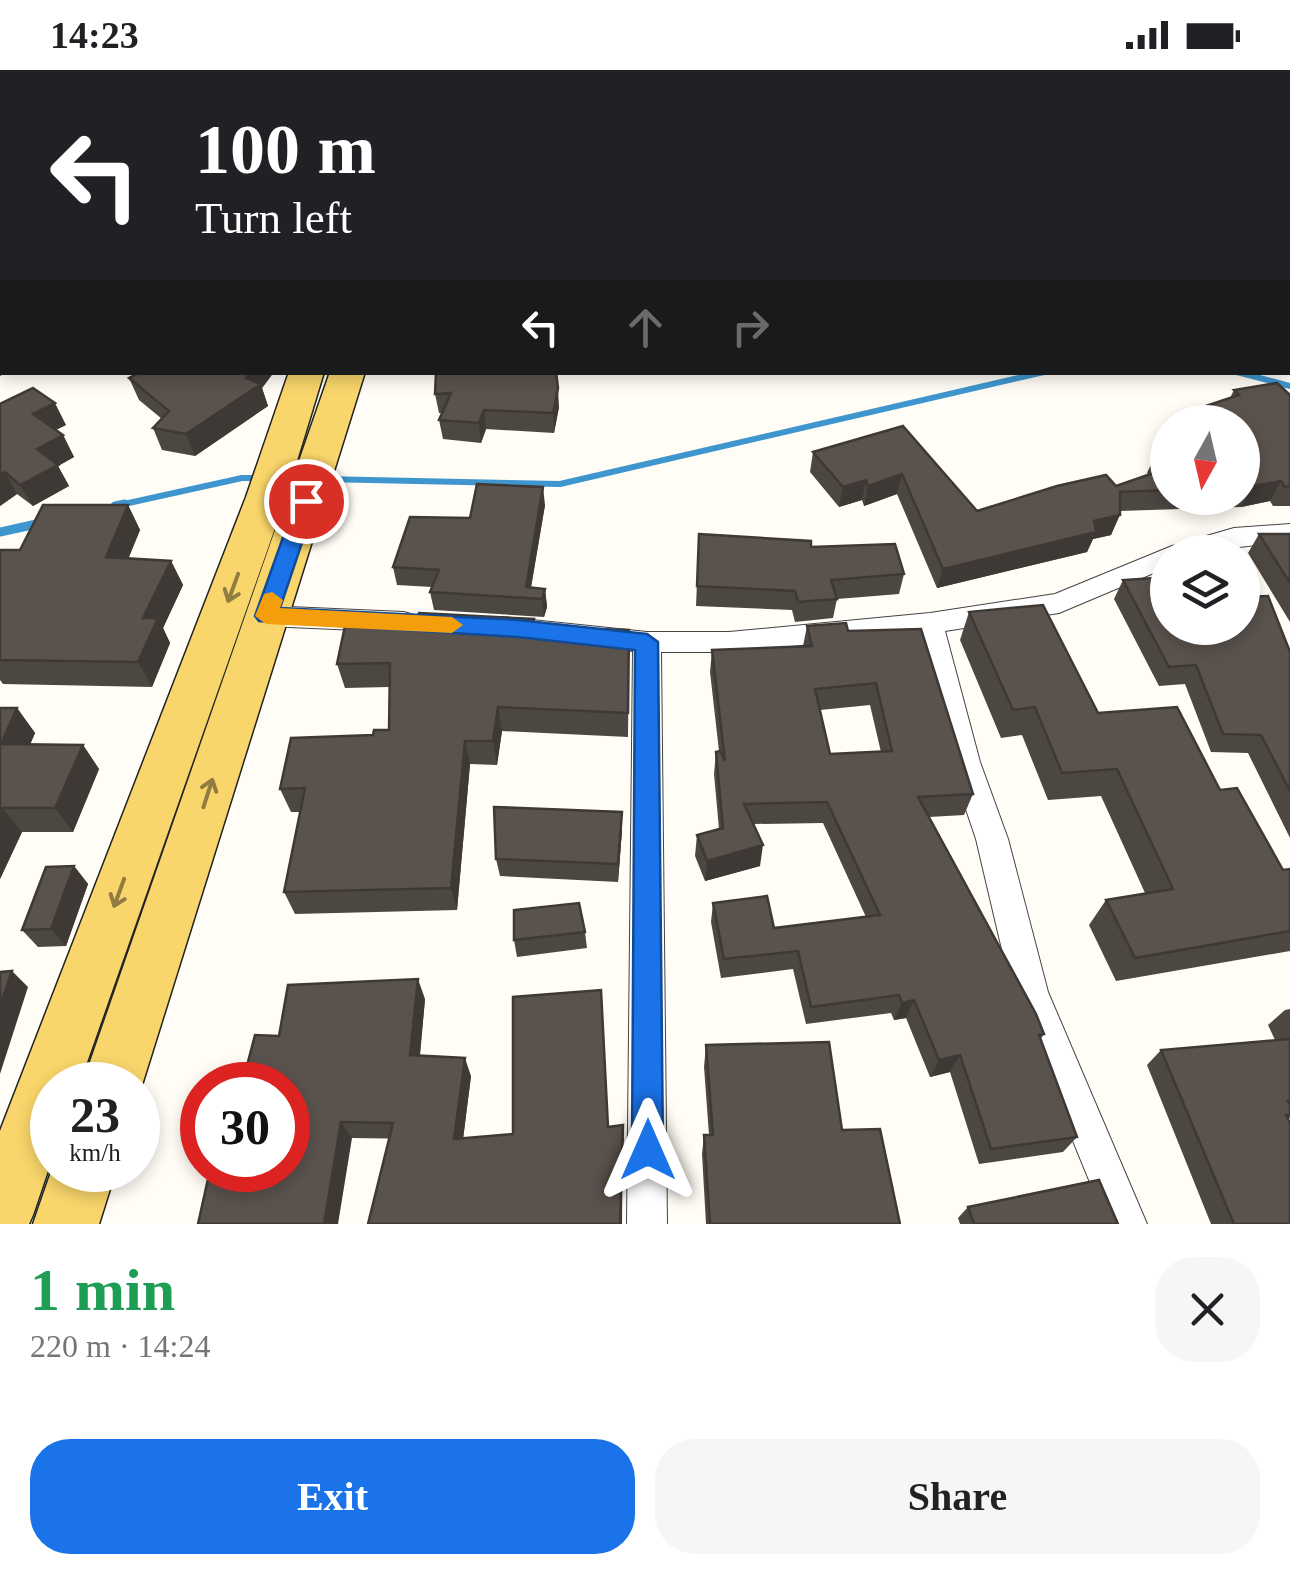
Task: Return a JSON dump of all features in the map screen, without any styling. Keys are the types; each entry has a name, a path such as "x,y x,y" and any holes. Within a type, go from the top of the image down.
{"main road":[{"path":"120,1062 266,616 286,499 286,442 305,375"},
{"path":"0,1215 286,499 326,440 347,375"},
{"path":"66,1224 77,1192"}],"street":[{"path":"1260,535 1290,533"},
{"path":"480,626 647,642 729,642 930,623 1059,604 1150,565"},
{"path":"266,616 421,623"},
{"path":"930,623 1030,992 1126,1224"},
{"path":"647,642 648,1224"}],"building":[{"path":"248,375 246,378 261,384 186,434 153,428 169,411 129,378"},
{"path":"436,375 556,375 558,388 553,413 484,410 479,423 439,420 451,393 435,394"},
{"path":"1277,383 1290,395 1290,486 1285,487 1281,481 1260,485 1260,405 1209,405 1239,395 1234,390"},
{"path":"33,388 55,403 33,414 63,435 37,449 58,465 20,485 5,472 0,475 0,404"},
{"path":"903,426 977,511 1106,475 1116,486 1150,474 1150,491 1120,492 1120,515 1094,521 1096,532 943,569 902,474 868,486 866,480 843,487 813,452"},
{"path":"477,484 543,487 526,587 545,589 542,599 430,592 439,570 393,567 410,517 470,518"},
{"path":"43,505 128,505 106,557 171,561 143,618 158,618 138,662 0,660 0,553 20,550"},
{"path":"699,534 811,541 811,547 895,544 904,574 831,580 837,599 798,602 795,591 697,586"},
{"path":"1290,534 1290,583 1260,535"},
{"path":"1150,578 1150,631 1123,580"},
{"path":"1260,596 1268,596 1290,652 1290,791 1261,735 1223,734 1196,665 1169,667 1157,645 1260,645"},
{"path":"1043,605 1098,713 1177,707 1220,790 1237,788 1283,870 1290,869 1290,931 1135,958 1106,900 1173,889 1117,769 1062,773 1035,707 1013,710 969,612"},
{"path":"419,613 534,619 531,631 600,634 600,629 629,630 628,713 498,707 493,741 465,741 451,888 284,892 305,788 280,789 291,738 373,735 374,730 389,730 390,663 337,664 346,621 416,620"},
{"path":"846,623 848,631 921,629 973,794 918,797 1036,1014 1044,1034 1039,1035 1077,1137 991,1149 960,1055 939,1060 914,1000 902,1003 899,995 811,1007 798,951 724,959 713,903 767,896 774,928 880,915 827,802 744,804 763,845 707,861 697,835 723,828 716,752 720,751 725,761 712,650 812,646 807,626","holes":["876,683 892,751 830,754 815,689"]},
{"path":"0,708 17,708 1,744 83,745 55,808 2,808 0,813"},
{"path":"494,807 622,812 618,864 496,859"},
{"path":"74,866 51,929 22,930 46,867"},
{"path":"579,903 585,932 514,940 514,910"},
{"path":"12,971 0,1006 0,972"},
{"path":"418,979 410,1055 465,1058 454,1139 513,1134 513,997 601,990 608,1127 623,1125 620,1224 368,1224 393,1123 341,1122 324,1224 198,1224 205,1192 310,1192 310,1062 248,1062 255,1035 279,1036 288,985"},
{"path":"1290,1039 1290,1115 1286,1115 1290,1123 1290,1224 1234,1224 1161,1050"},
{"path":"829,1042 842,1130 880,1129 900,1224 710,1224 704,1135 713,1135 706,1045"},
{"path":"1099,1180 1118,1224 974,1224 968,1207"}],"waterway":[{"path":"322,479 560,484 1031,375"},
{"path":"1248,375 1290,386"},
{"path":"125,504 115,506 242,478 261,478"},
{"path":"0,532 41,523"}],"slow traffic":[{"path":"272,600 266,616 452,625"}],"route":[{"path":"306,501 266,616 518,628 647,642 648,1150"}]}
